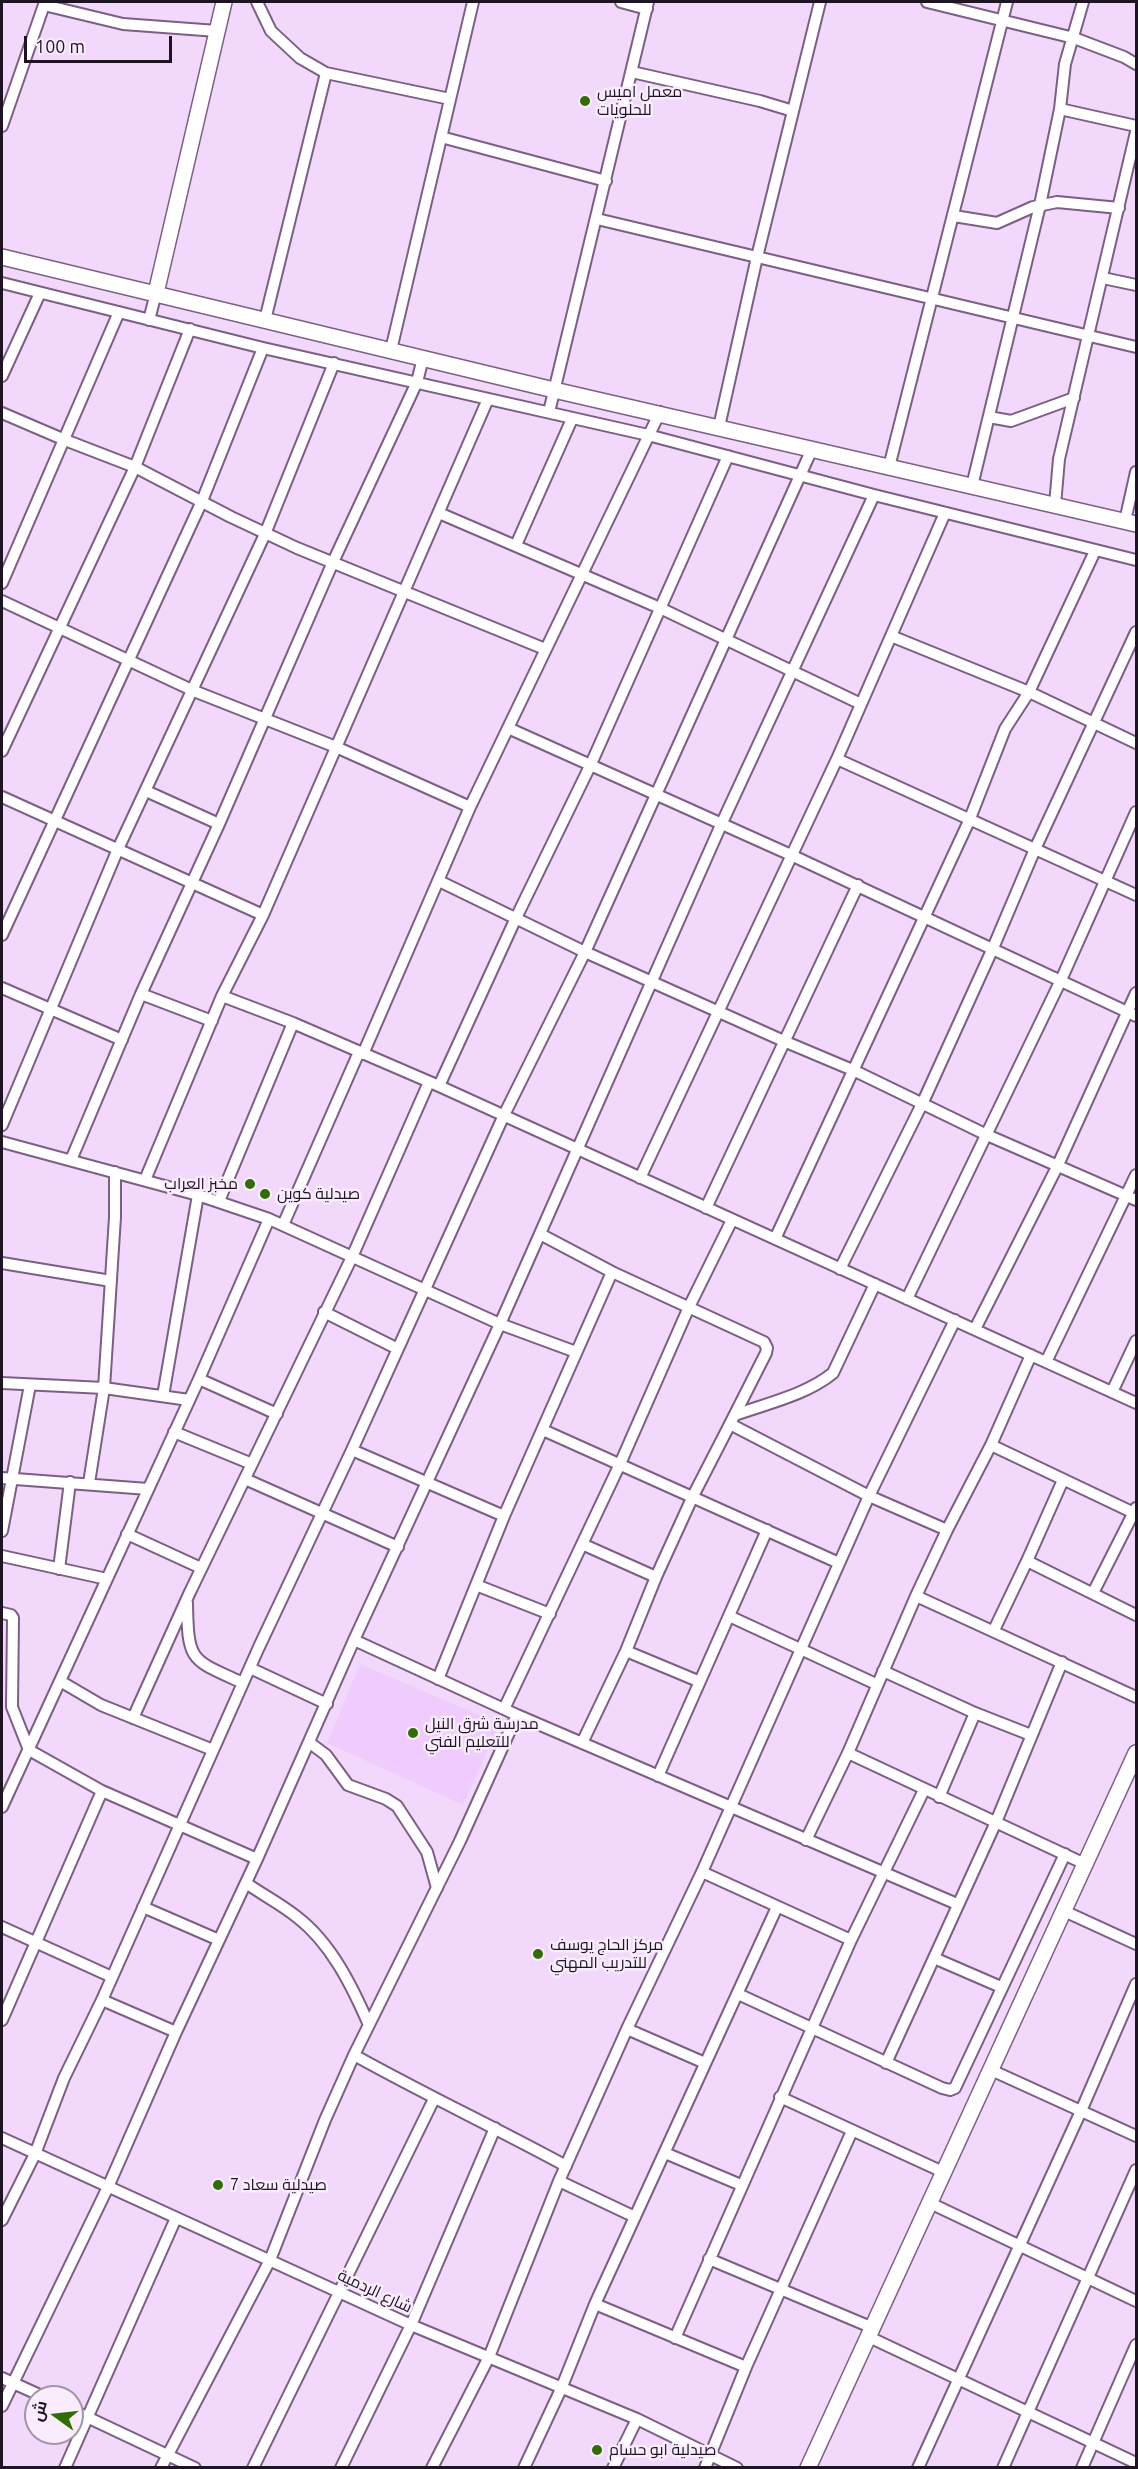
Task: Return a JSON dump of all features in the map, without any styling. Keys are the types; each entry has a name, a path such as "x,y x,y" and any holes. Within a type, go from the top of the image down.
{"street":[{"path":"149,320 224,2"},
{"path":"257,2 271,31 300,58 326,73 450,99"},
{"path":"391,350 473,2"},
{"path":"549,412 648,5 621,2"},
{"path":"719,427 757,257 820,2"},
{"path":"927,2 1074,38 1137,64"},
{"path":"889,467 1007,2"},
{"path":"972,486 1040,205 1060,108 1065,64 1083,2"},
{"path":"2,126 44,3 123,24 217,31"},
{"path":"632,72 760,101 793,111"},
{"path":"265,320 326,73"},
{"path":"1060,108 1137,126"},
{"path":"1055,505 1059,459 1137,132"},
{"path":"441,137 606,181"},
{"path":"954,216 997,223 1040,205 1057,202 1119,208"},
{"path":"597,219 1137,347"},
{"path":"2,257 554,390 660,412 1131,523 1137,472"},
{"path":"1103,278 1137,285"},
{"path":"2,283 263,348 648,435 874,495 1137,560"},
{"path":"2,376 40,293"},
{"path":"2,583 119,312"},
{"path":"2,751 135,466 190,328"},
{"path":"2,935 202,501 263,348"},
{"path":"71,1160 141,994 219,824 333,562 417,382 423,358"},
{"path":"2,1125 118,849 194,691 265,534 334,363"},
{"path":"989,417 1011,421 1074,398"},
{"path":"145,1180 222,996 263,915 488,399"},
{"path":"2,412 64,440 135,466 265,534 544,649"},
{"path":"283,1225 439,881 470,807 544,649 583,575 660,412"},
{"path":"516,545 572,419"},
{"path":"2,2220 35,2154 64,2078 102,2000 179,1823 352,1450 396,1348 504,1115 585,952 812,449"},
{"path":"133,1718 201,1568 591,764 729,456"},
{"path":"2,2406 7,2380 108,2187 176,2032 310,1743 354,1640 500,1324 576,1148 722,825 874,495"},
{"path":"439,513 660,608 861,704"},
{"path":"640,1178 837,759 945,513"},
{"path":"775,1239 855,1071 923,917 969,821 1005,729 1029,692 1095,551"},
{"path":"2,601 128,662 194,691 336,747 470,807"},
{"path":"840,1269 922,1102 993,948 1035,849 1137,632"},
{"path":"891,636 1029,692 1137,743"},
{"path":"508,728 858,885 1132,1014"},
{"path":"837,759 969,821 1137,895"},
{"path":"146,791 219,824"},
{"path":"2,797 263,915"},
{"path":"907,1299 1061,980 1137,812"},
{"path":"439,881 515,920 855,1071 987,1135 1131,1198"},
{"path":"706,1208 858,885"},
{"path":"2,988 122,1040"},
{"path":"975,1329 1058,1167 1132,1014 1137,993"},
{"path":"141,994 212,1021"},
{"path":"222,996 293,1023 504,1115 1137,1403"},
{"path":"219,1202 293,1023"},
{"path":"2,1142 198,1195 270,1219 500,1324 576,1352"},
{"path":"89,1484 104,1388 115,1172"},
{"path":"1046,1362 1131,1198 1137,1175"},
{"path":"163,1396 198,1195"},
{"path":"2,1807 270,1219"},
{"path":"504,1709 620,1464 689,1307 732,1220"},
{"path":"540,1234 612,1272 765,1342 767,1348 693,1496 656,1576 626,1651 582,1743"},
{"path":"2,1263 111,1281"},
{"path":"438,1679 504,1516 612,1272"},
{"path":"732,1419 807,1389 822,1382 833,1372 875,1284"},
{"path":"324,1312 396,1348"},
{"path":"432,2468 489,2357 566,2166 627,2029 732,1807 869,1496 955,1320"},
{"path":"1112,1392 1137,1341"},
{"path":"806,1840 848,1753 916,1596 991,1444 1031,1355"},
{"path":"199,1379 277,1414"},
{"path":"2,1383 104,1388 189,1400"},
{"path":"2,1531 7,1479 30,1384"},
{"path":"732,1419 869,1496 947,1530"},
{"path":"543,1430 839,1563"},
{"path":"174,1432 252,1464"},
{"path":"991,1444 1063,1480 1135,1510 1093,1593"},
{"path":"352,1450 504,1516"},
{"path":"7,1479 148,1489"},
{"path":"245,1479 321,1515 398,1547"},
{"path":"994,1630 1028,1561 1063,1480"},
{"path":"59,1569 70,1482"},
{"path":"658,1776 698,1681 767,1530"},
{"path":"127,1534 201,1568"},
{"path":"582,1544 656,1576"},
{"path":"2,1556 107,1579"},
{"path":"1028,1561 1137,1615"},
{"path":"477,1585 550,1614"},
{"path":"916,1596 1137,1697"},
{"path":"187,1598 188,1640 193,1654 201,1662 243,1683"},
{"path":"2,1613 14,1618 12,1707 28,1750 102,1791 257,1859"},
{"path":"729,1616 876,1684"},
{"path":"354,1640 517,1715 957,1904"},
{"path":"626,1651 698,1681"},
{"path":"886,2063 996,1822 1062,1662"},
{"path":"250,1668 327,1704"},
{"path":"883,1671 1030,1735"},
{"path":"60,1681 101,1705 213,1750"},
{"path":"939,1797 975,1713"},
{"path":"161,2468 270,2260 325,2120 354,2055 437,1888 517,1715"},
{"path":"310,1743 326,1755 348,1785 386,1799 397,1806 427,1852 437,1888"},
{"path":"848,1753 1085,1864"},
{"path":"808,2468 1085,1864 1135,1762"},
{"path":"2,1775 14,1781"},
{"path":"675,2338 851,1940 924,1790"},
{"path":"2,2020 102,1791"},
{"path":"738,1994 942,2088 950,2090 955,2088 1065,1854"},
{"path":"702,1872 851,1940"},
{"path":"246,1883 295,1915 322,1942 352,1987 369,2025"},
{"path":"143,1907 219,1940"},
{"path":"524,2468 561,2389 595,2304 777,1907"},
{"path":"1064,1911 1137,1944"},
{"path":"2,1927 112,1977"},
{"path":"934,1958 1001,1987"},
{"path":"918,2468 1137,1984"},
{"path":"102,2000 176,2032"},
{"path":"627,2029 705,2063"},
{"path":"354,2055 434,2099 566,2166"},
{"path":"991,2070 1137,2136"},
{"path":"780,2097 943,2172"},
{"path":"254,2468 434,2099"},
{"path":"341,2468 411,2325 495,2128"},
{"path":"705,2468 746,2367 852,2131"},
{"name":"شارع الردمية","path":"2,2138 411,2325 637,2419 737,2468"},
{"path":"665,2152 741,2185"},
{"path":"1003,2468 1137,2170"},
{"path":"560,2181 635,2217"},
{"path":"930,2203 1137,2301"},
{"path":"65,2468 176,2218"},
{"path":"709,2259 782,2288 958,2378 1137,2463"},
{"path":"595,2304 746,2367"},
{"path":"1082,2468 1137,2345"},
{"path":"7,2380 24,2388"},
{"path":"84,2415 195,2468"},
{"path":"614,2468 637,2419"}],"shaded area":[{"name":"مدرسة شرق النيل للتعليم الفني","path":"360,1664 500,1724 463,1805 327,1743"}],"place":[{"name":"معمل اميس للحلويات","path":"585,101"},
{"name":"مخبز العراب","path":"250,1184"},
{"name":"صيدلية كوين","path":"265,1194"},
{"name":"مدرسة شرق النيل للتعليم الفني","path":"413,1733"},
{"name":"مركز الحاج يوسف للتدريب المهني","path":"538,1954"},
{"name":"صيدلية سعاد 7","path":"218,2185"},
{"name":"صيدلية ابو حسام","path":"597,2450"}]}
